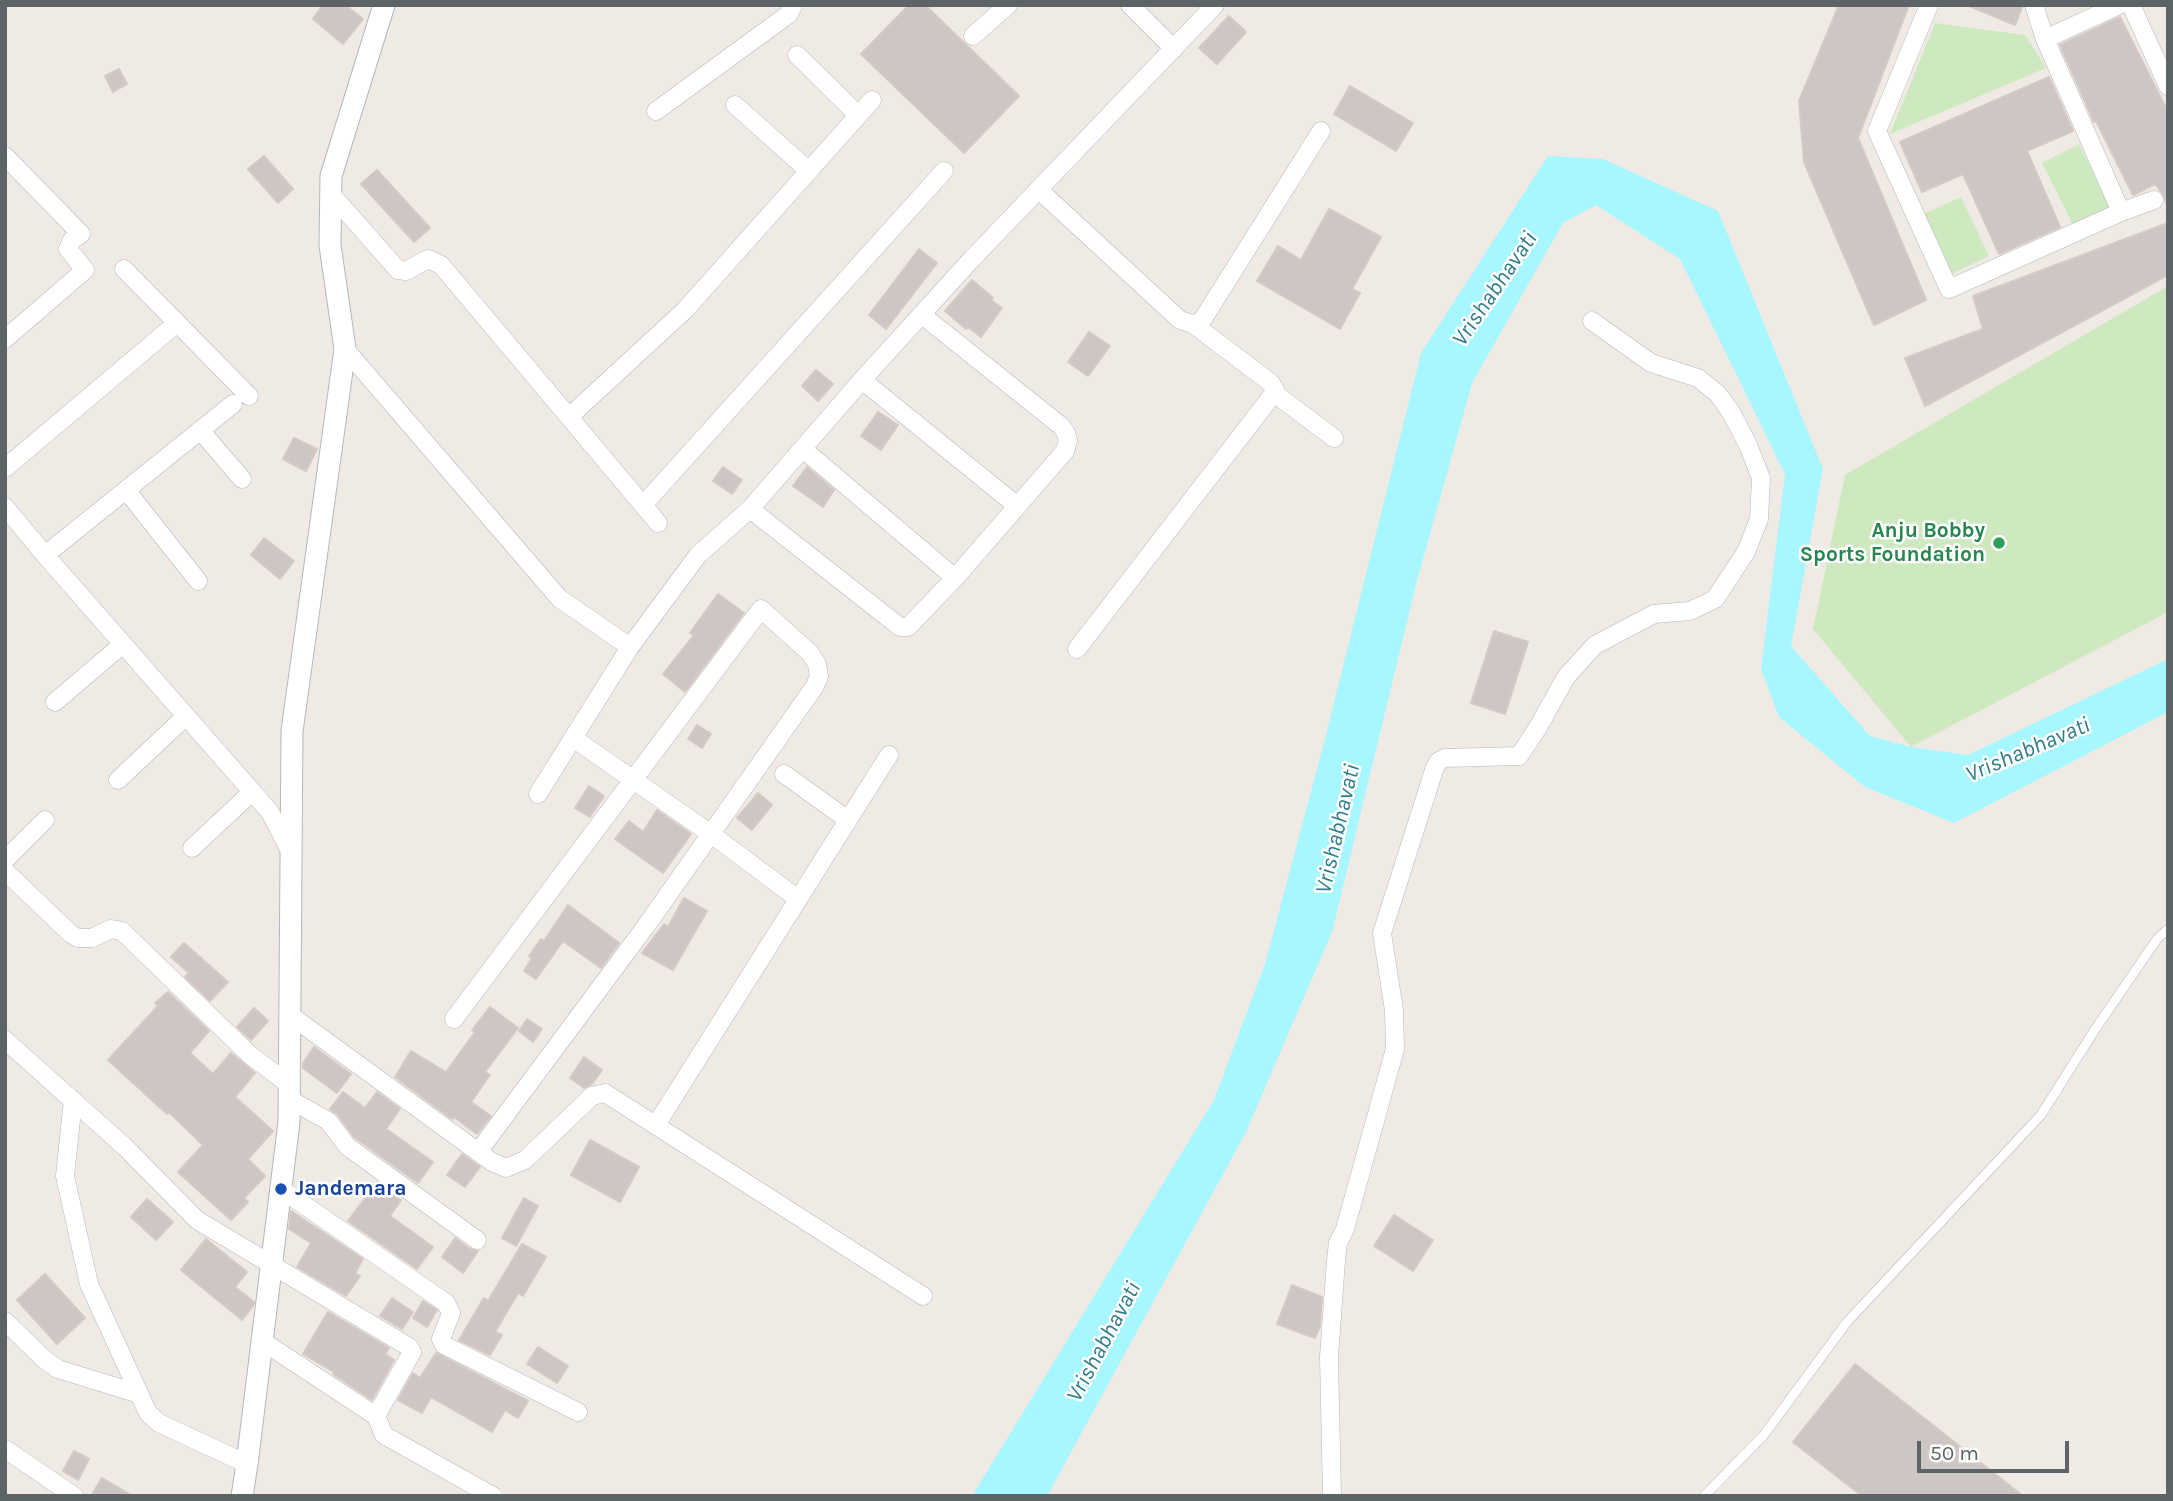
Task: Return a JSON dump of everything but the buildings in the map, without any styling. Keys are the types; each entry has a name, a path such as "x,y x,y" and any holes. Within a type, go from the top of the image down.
{"street":[{"path":"242,1496 289,1122 292,731 345,349 330,245 331,176 384,5"},
{"path":"656,111 789,14 793,5"},
{"path":"973,36 1008,5"},
{"path":"1130,5 1174,49"},
{"path":"538,794 630,647 698,555 750,509 969,262 1215,5"},
{"path":"1929,5 1877,131 1949,289 2121,212 2154,200"},
{"path":"2034,5 2045,39 2121,212"},
{"path":"2045,39 2119,5"},
{"path":"2131,5 2168,86"},
{"path":"796,55 858,116"},
{"path":"570,416 685,310 872,100"},
{"path":"735,105 808,172"},
{"path":"1193,324 1203,318 1321,131"},
{"path":"5,156 81,234 72,240 68,249 85,270 5,339"},
{"path":"644,505 944,171"},
{"path":"1039,190 1180,320 1193,324 1271,383 1275,390 1077,649"},
{"path":"331,194 398,270 406,271 428,259 441,265 658,523"},
{"path":"45,555 241,400 177,323 124,269"},
{"path":"750,509 900,627 908,627 955,578 1065,451 1068,441 1061,426 922,315"},
{"path":"1332,1496 1329,1357 1338,1243 1345,1229 1395,1049 1394,1010 1382,933 1435,767 1445,758 1519,756 1566,677 1595,645 1654,614 1690,611 1714,599 1746,552 1759,519 1761,478 1732,414 1718,394 1698,378 1651,363 1592,321"},
{"path":"5,468 177,323"},
{"path":"345,349 559,598 630,647"},
{"path":"862,380 1016,505"},
{"path":"1274,393 1334,438"},
{"path":"200,430 242,479"},
{"path":"803,449 955,578"},
{"path":"125,490 198,581"},
{"path":"5,507 270,812 291,853"},
{"path":"454,1018 761,609 810,653 817,664 819,676 815,686 646,926 478,1152"},
{"path":"55,702 123,644"},
{"path":"118,780 186,716"},
{"path":"573,738 711,834 798,899"},
{"path":"656,1125 889,755"},
{"path":"784,774 848,820"},
{"path":"192,848 252,792"},
{"path":"5,859 45,820"},
{"path":"5,871 78,938 92,938 111,929 122,931 290,1092 328,1121 348,1147 477,1240"},
{"path":"290,1015 499,1165 511,1167 525,1160 593,1096 605,1093 612,1096 923,1296"},
{"path":"5,1040 125,1147 197,1220 411,1349 411,1355 376,1416"},
{"path":"73,1100 64,1168 91,1293 148,1413 159,1423 247,1464"},
{"path":"281,1189 446,1303 451,1313 441,1339 443,1345 578,1412"},
{"path":"5,1321 45,1360 58,1368 139,1394"},
{"path":"262,1341 376,1416 384,1435 493,1496"},
{"path":"5,1449 74,1496"}],"lane":[{"path":"1704,1496 1763,1436 1847,1322 2041,1115 2149,950 2168,929"}],"green space":[{"path":"1935,23 2025,35 2046,68 1890,134"},
{"path":"2079,144 2110,207 2073,225 2042,163"},
{"path":"1961,197 1989,256 1951,274 1923,214"},
{"name":"Anju Bobby Sports Foundation","path":"2168,286 2168,612 1911,747 1813,629 1845,475"}],"water":[{"name":"Vrishabhavati","path":"1548,156 1603,159 1718,211 1823,469 1791,646 1870,736 1911,747 1968,755 2168,659 2168,712 1954,823 1865,787 1779,717 1761,669 1785,474 1680,259 1596,205 1563,223 1472,383 1416,584 1332,932 1245,1134 1047,1496 972,1496 1214,1100 1265,964 1324,743 1421,353"}],"place":[{"name":"Anju Bobby Sports Foundation","path":"1999,543"},
{"name":"Jandemara","path":"281,1189"}]}
